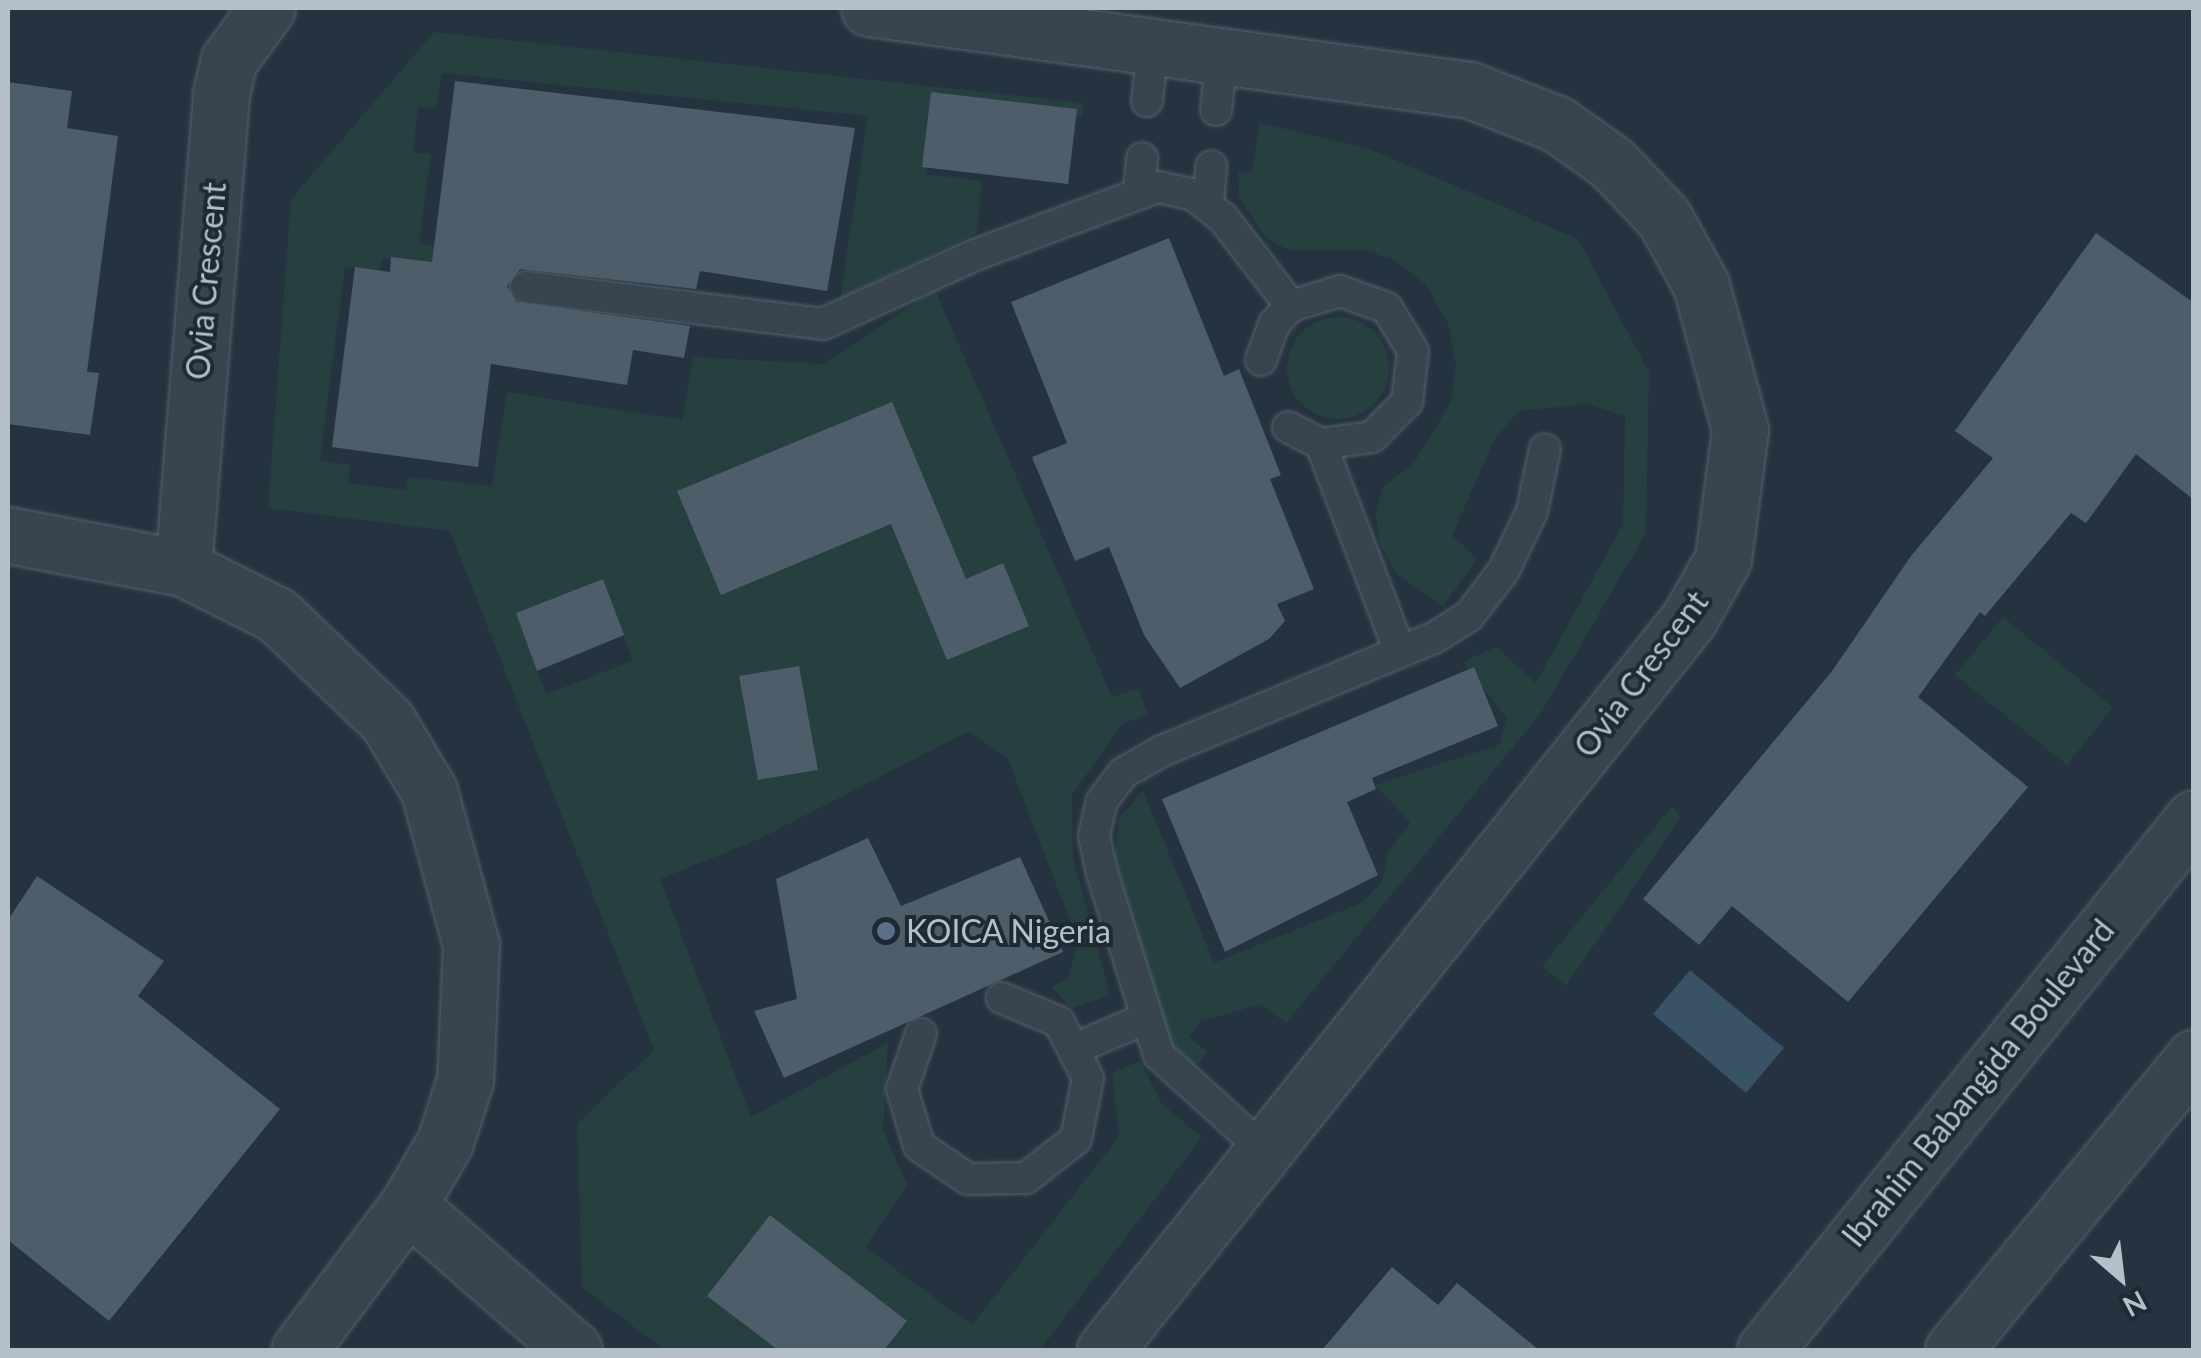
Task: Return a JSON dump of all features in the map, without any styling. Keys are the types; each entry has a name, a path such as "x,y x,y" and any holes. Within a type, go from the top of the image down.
{"street":[{"name":"Ovia Crescent","path":"183,568 221,94 229,60 267,8"},
{"name":"Ovia Crescent","path":"869,8 1470,90 1558,124 1612,162 1664,218 1701,285 1740,430 1723,559 1689,620 1105,1350"},
{"path":"8,535 183,568 277,615 332,663 388,722 429,792 456,868 474,1006 465,1080 445,1142 408,1205 299,1350"},
{"name":"Ibrahim Babangida Boulevard","path":"1765,1350 2194,818"},
{"path":"1953,1350 2194,1058"},
{"path":"408,1205 574,1350"}],"lane":[{"path":"1147,102 1153,46"},
{"path":"1216,110 1222,56"},
{"path":"1138,189 1142,158"},
{"path":"1208,204 1211,166"},
{"path":"526,287 823,324 1138,189 1177,189 1208,204 1291,306"},
{"path":"1261,360 1274,324 1291,306 1340,291 1365,296 1387,308 1413,351 1407,402 1392,423 1347,446 1321,444 1288,428"},
{"path":"1321,444 1400,652"},
{"path":"1265,1151 1174,1076 1144,1019 1094,835 1102,801 1123,774 1162,752 1400,652 1469,616 1504,570 1532,511 1546,449"},
{"path":"921,1034 902,1089 919,1146 941,1166 997,1184 1054,1163 1076,1139 1087,1109 1079,1047 1046,1013 1002,998"},
{"path":"1079,1047 1144,1019"}],"green space":[{"path":"434,32 1084,103 1082,116 935,99 926,174 982,181 977,233 840,299 868,116 442,73 436,108 418,107 413,153 431,154 419,244 500,254 498,270 382,258 380,270 345,267 320,460 350,465 348,483 406,490 409,477 492,486 507,392 682,420 693,357 823,364 935,290 1112,697 1138,689 1148,714 1122,724 1072,795 1073,859 1110,995 1071,1008 1051,987 1068,979 1078,941 1008,759 969,731 757,840 660,879 751,1117 888,1043 883,1130 907,1185 865,1247 972,1325 1119,1137 1112,1073 1140,1061 1162,1104 1202,1137 1040,1350 664,1350 582,1287 577,1124 654,1050 450,531 268,508 291,199","holes":["603,580 633,661 546,694 516,613","799,666 818,770 758,780 739,677"]},
{"path":"1259,123 1367,148 1578,239 1649,372 1646,533 1541,713 1286,1023 1260,1004 1200,1022 1189,1037 1207,1052 1194,1069 1170,1047 1115,859 1119,818 1143,791 1214,963 1361,903 1382,882 1388,853 1410,822 1375,785 1499,745 1507,719 1463,662 1496,647 1536,683 1623,524 1625,416 1587,404 1519,411 1494,440 1452,536 1477,558 1443,607 1396,573 1379,542 1376,512 1383,487 1414,463 1451,402 1456,366 1448,323 1426,285 1395,260 1363,250 1289,250 1266,238 1239,197 1238,172 1252,173"},
{"path":"1338,317 1358,321 1374,332 1385,348 1389,368 1385,388 1374,404 1358,415 1338,419 1318,415 1302,404 1291,388 1287,368 1291,348 1302,332 1318,321"},
{"path":"2003,617 2113,707 2067,765 1955,675"},
{"path":"1672,806 1681,817 1566,986 1542,966"}],"water":[{"path":"1690,970 1784,1048 1746,1093 1653,1014"}],"building":[{"path":"455,81 855,128 827,291 700,271 696,289 520,269 507,286 516,302 690,326 684,358 633,350 627,385 491,364 478,467 332,447 355,267 390,272 391,257 432,262"},
{"path":"8,82 72,91 67,128 118,136 87,372 99,373 90,435 8,424"},
{"path":"931,92 1077,109 1068,184 922,167"},
{"path":"2096,233 2194,303 2194,500 2136,454 2086,523 2071,513 1985,616 1980,612 1918,697 2028,787 1848,1002 1732,906 1699,945 1643,899 1832,671 1911,556 1993,458 1955,431"},
{"path":"1169,238 1224,376 1239,369 1281,475 1270,479 1314,589 1277,604 1285,621 1269,639 1180,688 1144,635 1109,547 1075,561 1032,457 1067,443 1011,302"},
{"path":"892,402 966,579 1003,563 1029,626 947,660 891,524 721,595 677,491"},
{"path":"603,579 624,635 537,671 516,613"},
{"path":"799,666 818,770 758,780 739,676"},
{"path":"1474,667 1498,726 1372,778 1376,789 1347,802 1378,875 1225,952 1162,799"},
{"name":"KOICA Nigeria","path":"868,838 901,906 1020,857 1063,952 784,1078 754,1011 797,999 776,879"},
{"path":"37,876 164,961 138,996 280,1109 109,1321 8,1240 8,920"},
{"path":"770,1215 907,1321 884,1350 778,1350 707,1296"},
{"path":"1392,1267 1438,1305 1457,1283 1539,1350 1322,1350"}],"place":[{"name":"KOICA Nigeria","path":"886,931"}]}
